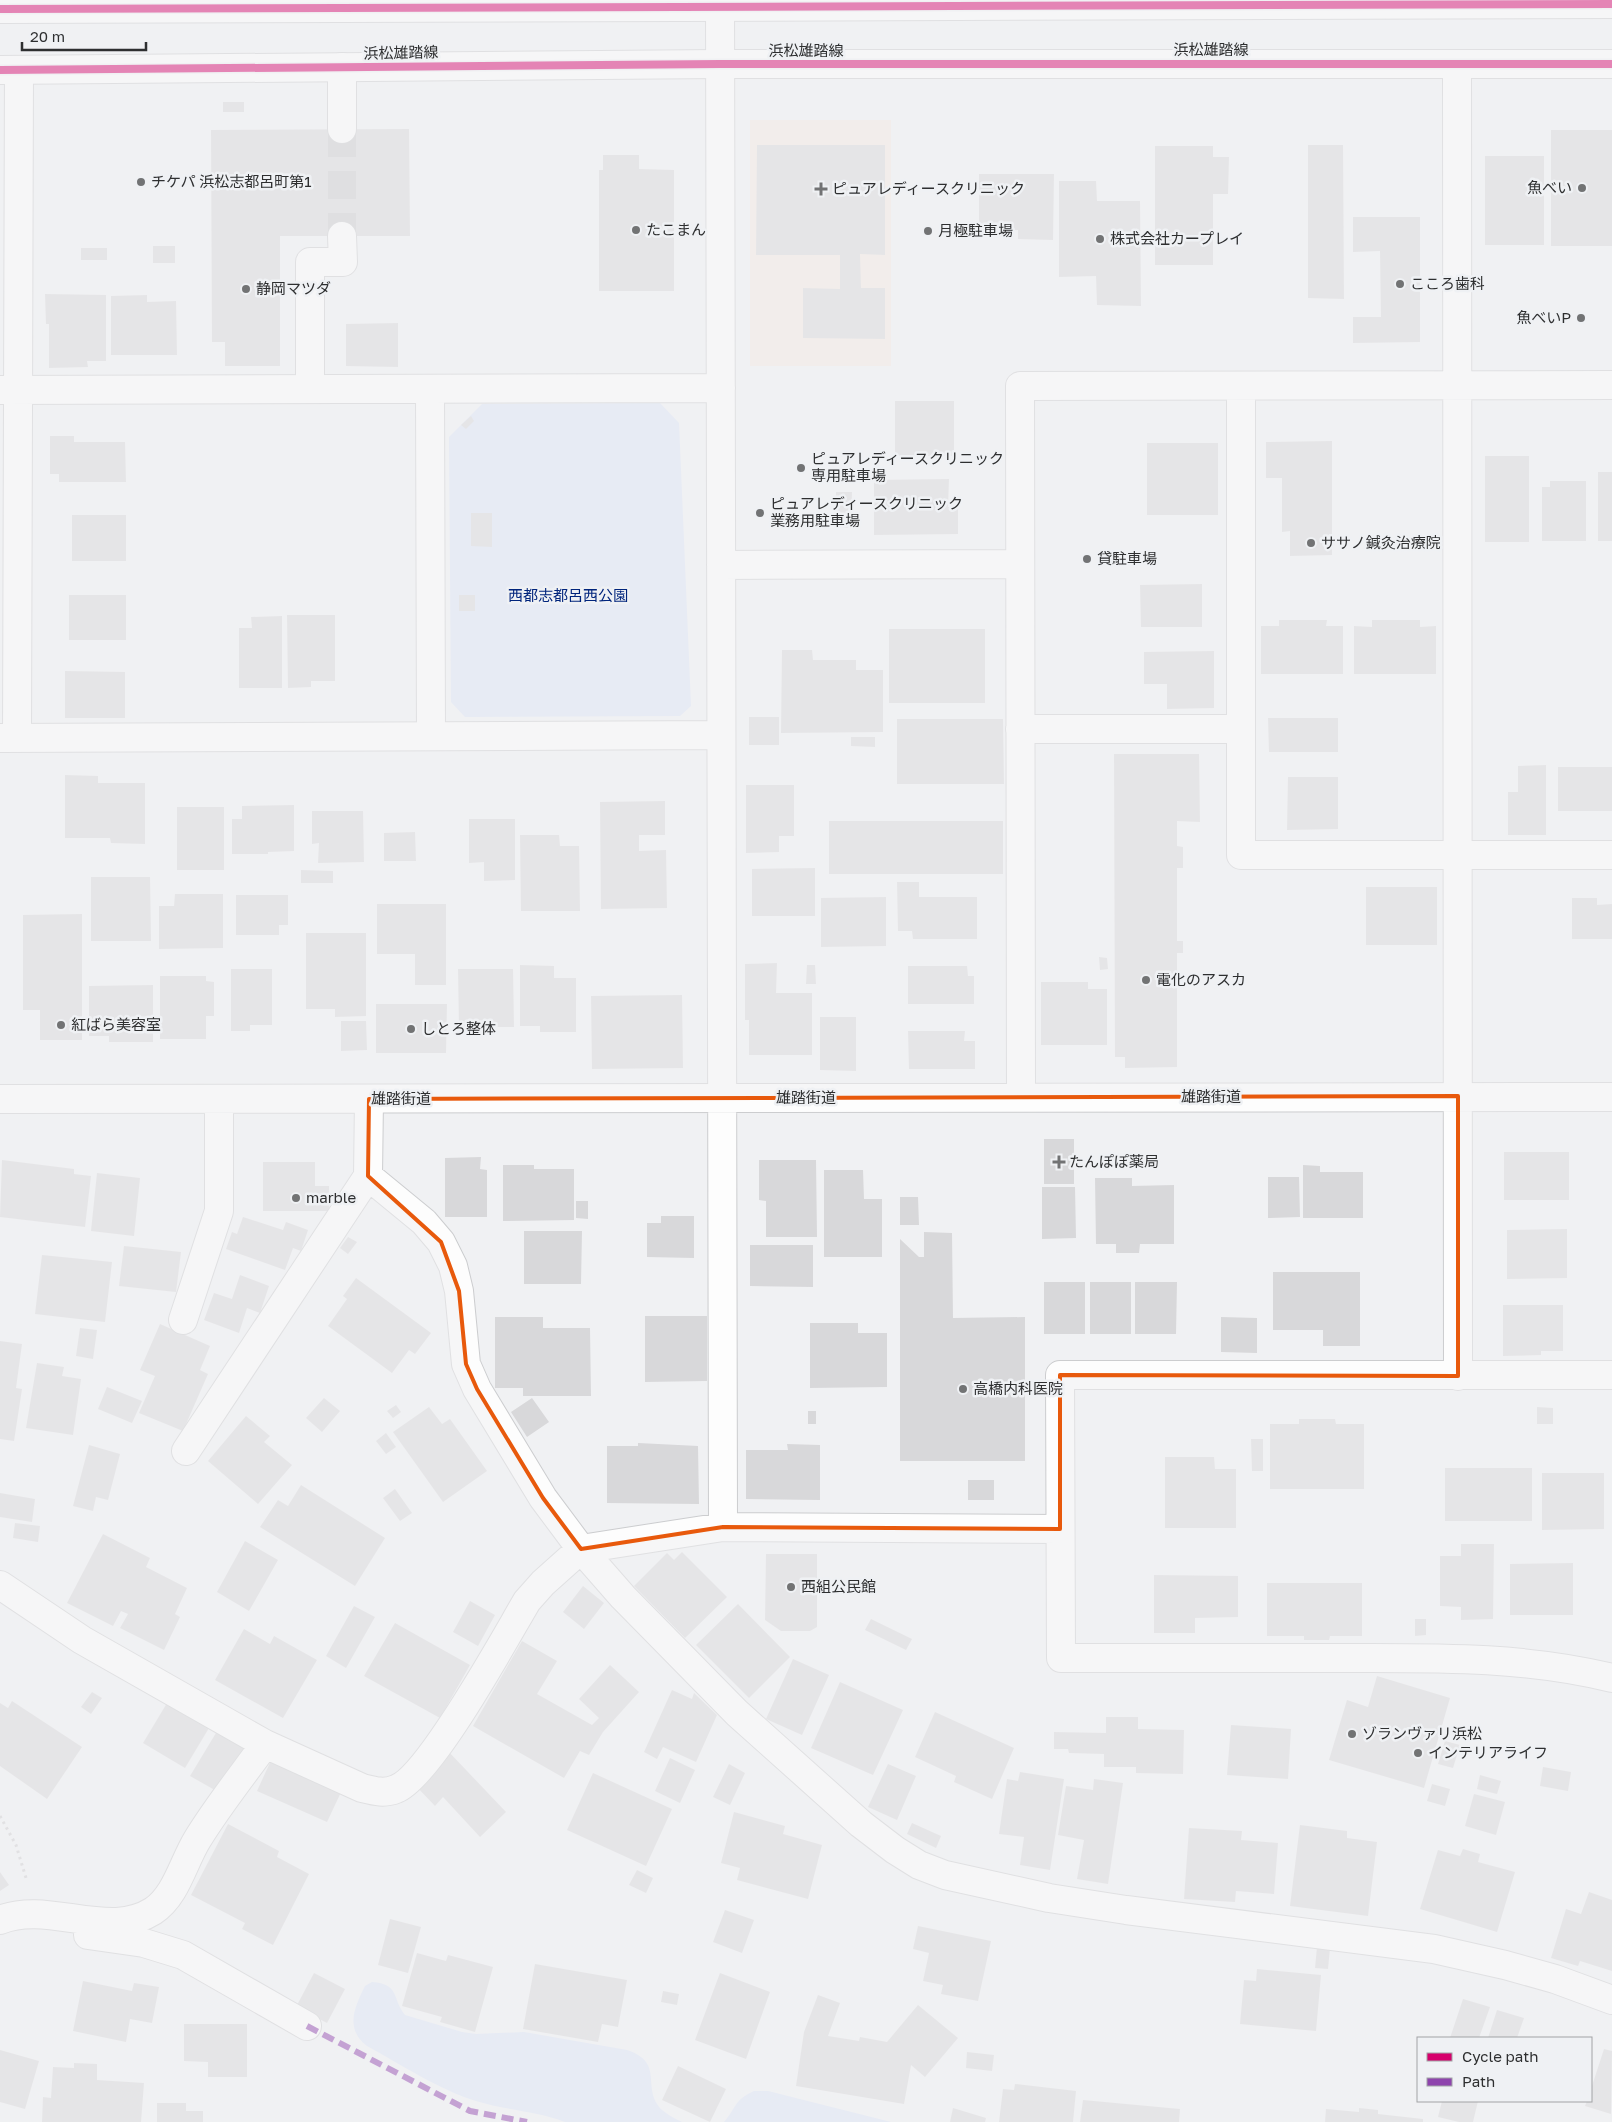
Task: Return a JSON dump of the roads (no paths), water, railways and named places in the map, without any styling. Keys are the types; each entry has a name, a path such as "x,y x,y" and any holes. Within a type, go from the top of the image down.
{"street":[{"path":"14,6 1454,2 1612,4"},
{"path":"720,3 722,1527"},
{"name":"浜松雄踏線","path":"9,70 720,64 1612,64"},
{"path":"1457,64 1458,1376"},
{"path":"342,67 342,129"},
{"path":"9,70 8,738 721,734"},
{"path":"310,389 310,262 343,262 342,236"},
{"path":"1021,1098 1020,386 1612,385"},
{"path":"1241,386 1241,855 1612,854"},
{"path":"9,390 721,388"},
{"path":"430,389 431,736"},
{"path":"721,565 1020,564"},
{"path":"1020,729 1242,729"},
{"name":"雄踏街道","path":"0,1099 1612,1097"},
{"path":"184,1320 220,1211 219,1099"},
{"path":"186,1451 368,1176 369,1099"},
{"path":"368,1176 424,1222 441,1242 453,1266 459,1291 466,1364 477,1389 543,1498 581,1549 623,1597 737,1713 861,1824 895,1850 919,1864 945,1874 972,1881 1059,1899 1126,1910 1458,1954 1555,1979 1612,2000"},
{"path":"1612,1376 1060,1376 1060,1658 1466,1660 1536,1665 1612,1678"},
{"path":"0,1585 82,1640 265,1744 362,1788 379,1792 397,1789 411,1779 443,1739 527,1601 543,1583 581,1549 722,1527 1060,1529"},
{"path":"0,1920 10,1916 46,1916 115,1922 135,1920 154,1911 168,1897 200,1836 265,1744"},
{"path":"46,1916 70,1931 144,1943 183,1955 307,2026"}],"tunnel":[{"path":"342,129 342,236"}],"place":[{"name":"チケパ 浜松志都呂町第1","path":"141,182"},
{"name":"魚べい","path":"1582,188"},
{"name":"ピュアレディースクリニック","path":"821,189"},
{"name":"たこまん","path":"636,230"},
{"name":"月極駐車場","path":"928,231"},
{"name":"株式会社カープレイ","path":"1100,239"},
{"name":"こころ歯科","path":"1400,284"},
{"name":"静岡マツダ","path":"246,289"},
{"name":"魚べいP","path":"1581,318"},
{"name":"ピュアレディースクリニック 専用駐車場","path":"801,468"},
{"name":"ピュアレディースクリニック 業務用駐車場","path":"760,513"},
{"name":"ササノ鍼灸治療院","path":"1311,543"},
{"name":"貸駐車場","path":"1087,559"},
{"name":"電化のアスカ","path":"1146,980"},
{"name":"紅ばら美容室","path":"61,1025"},
{"name":"しとろ整体","path":"411,1029"},
{"name":"たんぽぽ薬局","path":"1059,1162"},
{"name":"marble","path":"296,1198"},
{"name":"高橋内科医院","path":"963,1389"},
{"name":"西組公民館","path":"791,1587"},
{"name":"ゾランヴァリ浜松","path":"1352,1734"},
{"name":"インテリアライフ","path":"1418,1753"}],"park label":[{"name":"西都志都呂西公園","path":"568,596"}]}
